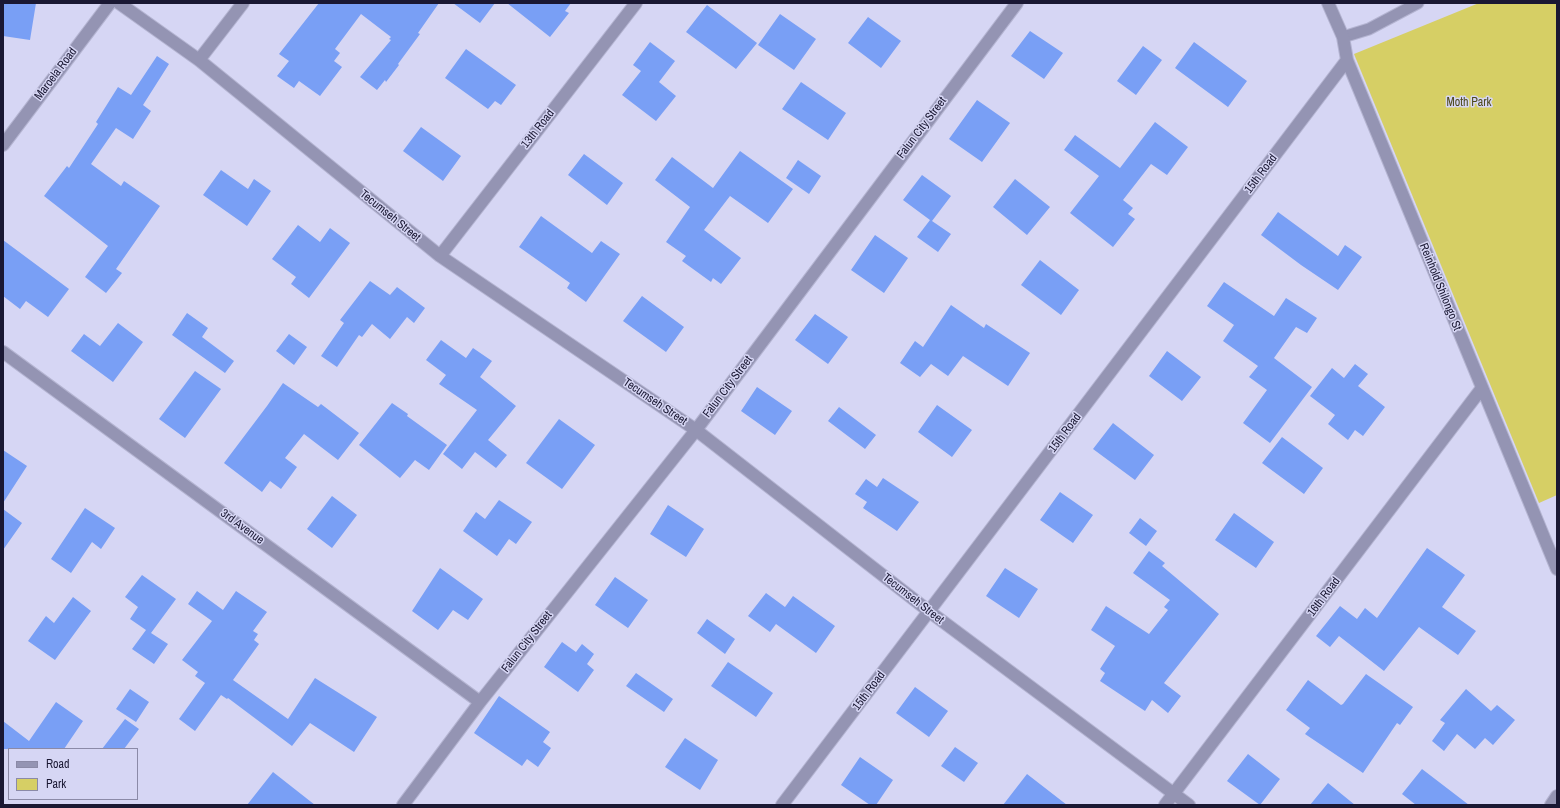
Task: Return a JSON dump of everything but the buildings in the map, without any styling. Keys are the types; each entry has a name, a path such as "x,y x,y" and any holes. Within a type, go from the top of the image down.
{"street":[{"name":"Maroela Road","path":"3,145 110,3"},
{"name":"Tecumseh Street","path":"119,3 199,60 440,256 696,430 930,612 1189,805"},
{"path":"199,60 243,3"},
{"name":"13th Road","path":"440,256 636,3"},
{"name":"Falun City Street","path":"403,805 480,702 696,430 1017,3"},
{"name":"Reinhold Shilongo St","path":"1328,3 1343,37 1347,60 1557,569"},
{"name":"15th Road","path":"782,805 930,612 1347,60"},
{"name":"3rd Avenue","path":"3,352 480,702"},
{"name":"16th Road","path":"1165,805 1482,388"},
{"path":"1551,805 1557,796"}],"lane":[{"path":"1343,37 1369,29 1418,3"}],"green space":[{"name":"Moth Park","path":"1479,3 1557,3 1557,495 1539,503 1354,54"}]}
